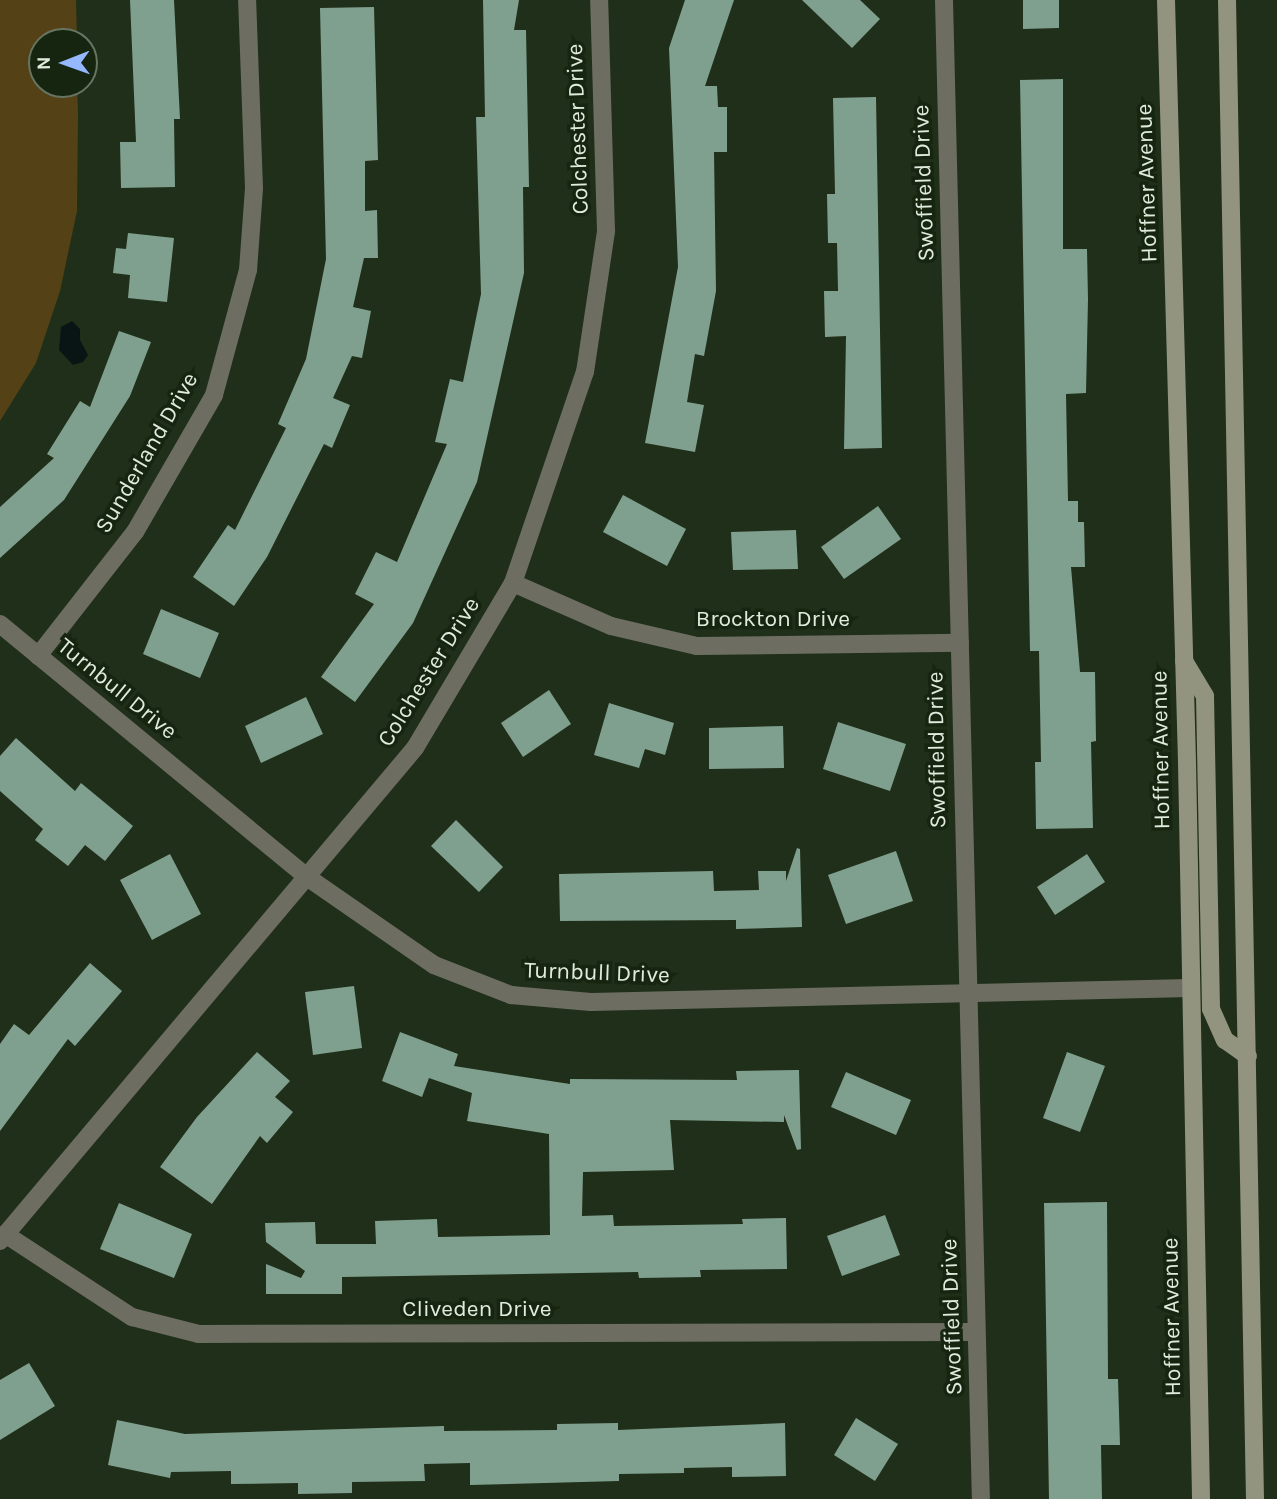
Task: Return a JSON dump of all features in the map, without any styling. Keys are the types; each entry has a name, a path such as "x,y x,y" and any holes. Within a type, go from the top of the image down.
{"main road":[{"name":"Hoffner Avenue","path":"1166,0 1184,661 1201,1499"},
{"path":"1227,0 1255,1499"},
{"path":"1184,661 1205,696 1210,1009 1225,1040 1248,1056"}],"street":[{"name":"Sunderland Drive","path":"38,656 135,532 214,395 248,270 254,188 247,0"},
{"name":"Colchester Drive","path":"3,1238 415,748 513,583 585,372 606,230 599,0"},
{"name":"Swoffield Drive","path":"944,0 981,1499"},
{"name":"Brockton Drive","path":"513,583 611,626 697,646 960,643"},
{"name":"Turnbull Drive","path":"0,624 307,877 434,965 512,995 591,1002 1190,988"},
{"name":"Cliveden Drive","path":"3,1238 132,1317 199,1334 976,1332"}],"shaded area":[{"path":"0,0 76,0 77,28 28,28 28,98 77,98 77,211 60,291 36,363 0,421"},
{"path":"72,321 80,329 80,340 88,355 83,362 73,365 59,350 61,327"}],"building":[{"path":"130,0 174,0 180,119 174,119 175,187 121,188 120,142 136,142"},
{"path":"483,0 519,0 514,30 526,30 529,187 523,187 524,273 477,482 413,623 355,702 321,677 374,604 355,594 376,552 397,562 447,444 435,442 450,379 463,382 481,294 476,117 485,117"},
{"path":"685,0 734,0 705,86 717,86 718,107 727,107 727,152 714,152 716,291 704,356 695,354 687,402 704,405 695,452 645,443 678,267 669,48"},
{"path":"802,0 860,0 880,19 852,48"},
{"path":"1023,0 1059,0 1059,28 1023,29"},
{"path":"374,7 378,160 365,161 365,211 377,210 378,258 364,258 353,307 371,311 362,358 352,356 333,398 350,405 332,448 324,444 267,557 234,606 193,577 228,525 235,530 286,428 278,424 306,359 326,259 320,8"},
{"path":"1063,79 1063,249 1087,249 1086,393 1066,394 1068,501 1078,501 1078,522 1084,522 1085,567 1071,567 1080,672 1095,672 1096,741 1091,742 1093,828 1036,829 1035,762 1041,762 1039,651 1030,651 1020,80"},
{"path":"876,97 882,448 844,449 846,336 825,337 824,291 838,291 837,243 828,243 827,194 835,194 833,98"},
{"path":"128,233 174,238 167,302 128,298 130,275 113,273 116,248 126,249"},
{"path":"119,331 151,342 130,396 64,500 0,558 0,507 54,458 47,454 80,401 90,407"},
{"path":"623,495 686,529 667,566 603,532"},
{"path":"878,506 901,539 844,579 821,547"},
{"path":"796,530 798,569 733,570 731,532"},
{"path":"161,609 219,633 200,678 143,654"},
{"path":"549,690 571,724 523,757 501,723"},
{"path":"306,697 323,734 261,763 245,726"},
{"path":"609,703 674,723 665,755 645,749 639,768 594,755"},
{"path":"838,722 906,744 890,791 823,769"},
{"path":"783,726 784,768 709,769 709,728"},
{"path":"16,738 75,791 81,783 133,826 105,861 85,845 68,866 35,840 43,829 0,791 0,756"},
{"path":"456,820 503,867 479,892 431,846"},
{"path":"797,848 800,849 802,927 736,929 736,920 560,921 559,874 713,871 714,891 759,890 758,871 786,871 786,881"},
{"path":"896,851 913,901 846,924 828,875"},
{"path":"170,854 201,914 152,940 120,880"},
{"path":"1087,854 1105,882 1055,915 1037,887"},
{"path":"90,963 122,991 75,1046 68,1039 0,1131 0,1044 14,1024 29,1035"},
{"path":"354,986 362,1048 313,1055 305,992"},
{"path":"400,1032 458,1054 454,1066 570,1084 570,1079 737,1080 736,1071 799,1070 801,1149 797,1150 784,1115 784,1122 670,1120 674,1170 583,1172 582,1216 613,1215 614,1226 743,1224 742,1219 786,1218 787,1269 700,1270 701,1277 639,1278 638,1272 342,1277 342,1294 266,1294 266,1264 301,1278 305,1271 266,1242 265,1223 315,1222 316,1244 376,1244 375,1221 437,1219 438,1237 550,1235 549,1134 467,1121 472,1093 429,1078 422,1097 382,1081"},
{"path":"257,1052 290,1081 275,1097 293,1112 267,1143 260,1136 212,1204 160,1167 197,1117"},
{"path":"1067,1052 1105,1066 1080,1132 1043,1118"},
{"path":"846,1072 911,1100 896,1135 831,1107"},
{"path":"1107,1202 1108,1379 1118,1379 1120,1445 1101,1445 1102,1499 1049,1499 1044,1203"},
{"path":"119,1203 192,1234 174,1278 100,1249"},
{"path":"885,1215 900,1255 842,1276 827,1236"},
{"path":"29,1363 55,1406 0,1440 0,1380"},
{"path":"856,1418 898,1444 875,1481 834,1455"},
{"path":"117,1420 185,1434 444,1426 444,1431 557,1430 557,1424 618,1423 618,1430 785,1423 786,1476 732,1477 732,1467 684,1468 684,1473 619,1474 619,1481 470,1485 470,1463 424,1464 425,1481 352,1482 352,1493 298,1494 298,1483 231,1484 231,1471 171,1472 170,1478 108,1465"}]}
